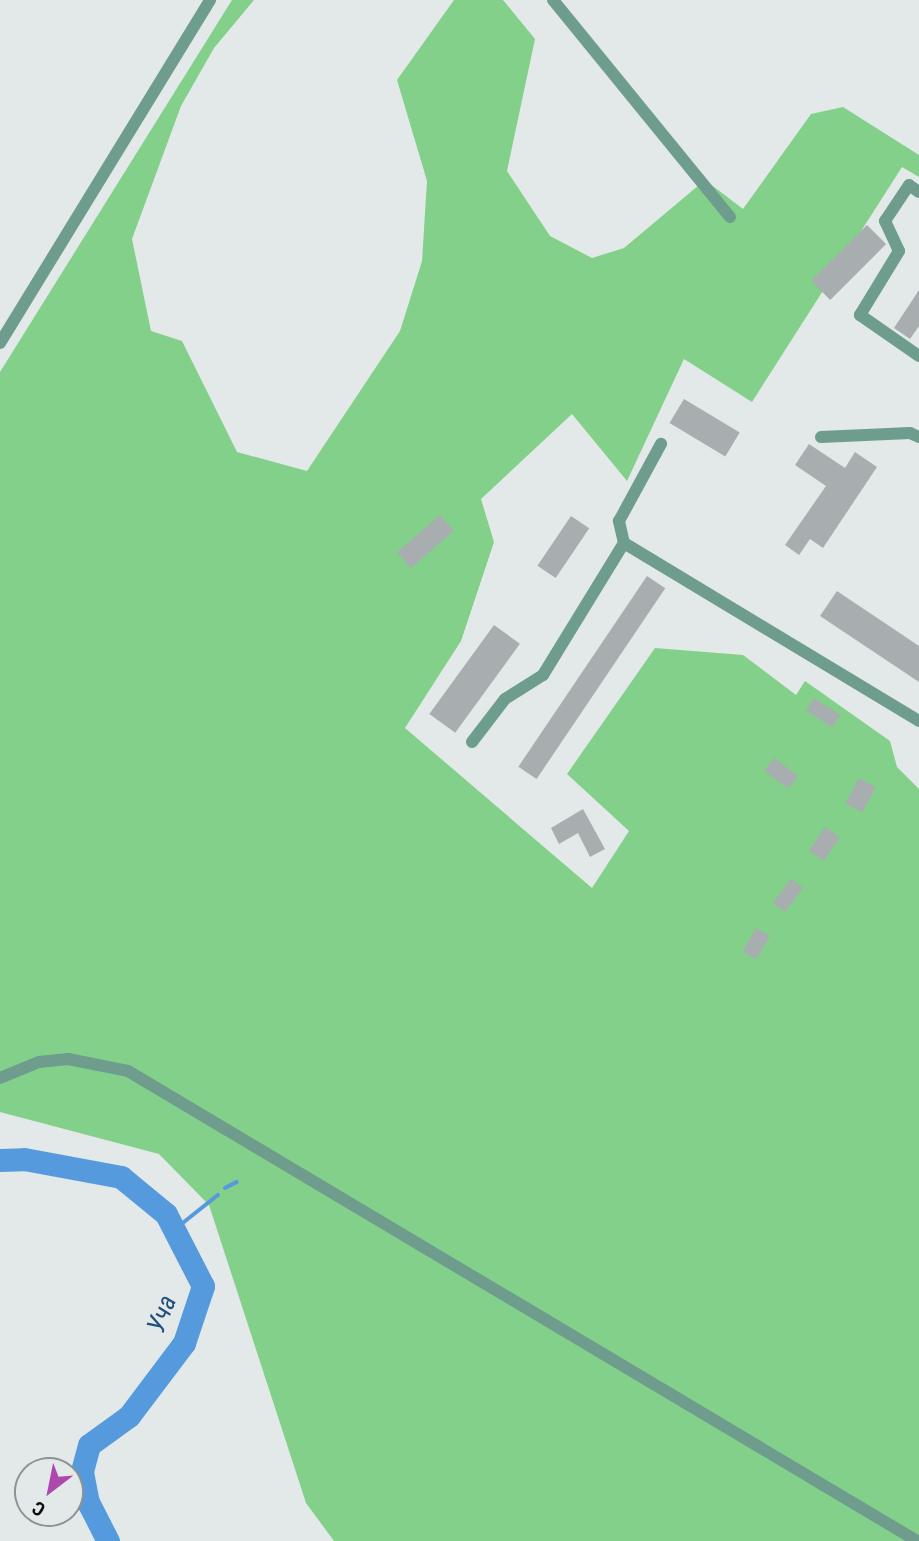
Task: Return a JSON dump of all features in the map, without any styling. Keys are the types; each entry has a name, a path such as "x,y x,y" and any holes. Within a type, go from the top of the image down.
{"lane":[{"path":"0,343 210,0"},
{"path":"552,0 730,218"},
{"path":"919,192 909,185 885,221 899,251 860,315 919,356"},
{"path":"821,437 909,433 919,437"},
{"path":"472,742 505,699 543,675 624,542 619,521 662,444"},
{"path":"624,542 919,721"},
{"path":"0,1078 39,1062 68,1059 128,1071 917,1541"}],"green space":[{"path":"232,0 254,0 214,48 181,106 132,239 151,331 182,341 237,452 307,471 400,331 422,261 427,181 397,80 454,0 503,0 535,39 507,171 550,236 592,258 624,248 705,180 743,209 811,114 843,107 919,155 919,177 902,167 752,402 684,359 627,481 572,414 481,499 494,542 461,641 405,728 592,888 629,831 567,774 655,648 743,655 796,695 805,681 890,741 897,767 919,789 919,1541 334,1541 306,1503 209,1205 159,1154 0,1112 0,372"}],"building":[{"path":"867,225 886,244 830,300 811,281"},
{"path":"919,290 919,326 910,339 894,328"},
{"path":"684,399 740,432 725,456 670,423"},
{"path":"809,444 845,468 855,452 877,467 823,548 810,539 799,555 785,545 826,486 795,465"},
{"path":"440,515 454,531 411,568 397,552"},
{"path":"571,516 589,528 556,578 537,566"},
{"path":"647,576 665,588 537,779 518,767"},
{"path":"837,591 919,646 919,682 820,616"},
{"path":"494,625 520,644 455,733 429,714"},
{"path":"814,698 840,714 832,727 806,711"},
{"path":"774,758 798,776 788,789 764,771"},
{"path":"859,778 876,787 862,813 845,804"},
{"path":"583,809 605,849 590,857 578,833 559,844 551,828"},
{"path":"825,827 840,837 824,861 809,851"},
{"path":"791,879 803,888 785,912 773,903"},
{"path":"756,928 770,936 756,959 742,951"}],"waterway":[{"name":"Уча","path":"0,1160 24,1159 121,1177 166,1214 203,1286 184,1343 129,1416 89,1445 82,1472 88,1502 108,1541"},
{"path":"225,1188 237,1182"},
{"path":"174,1230 218,1195"}]}
